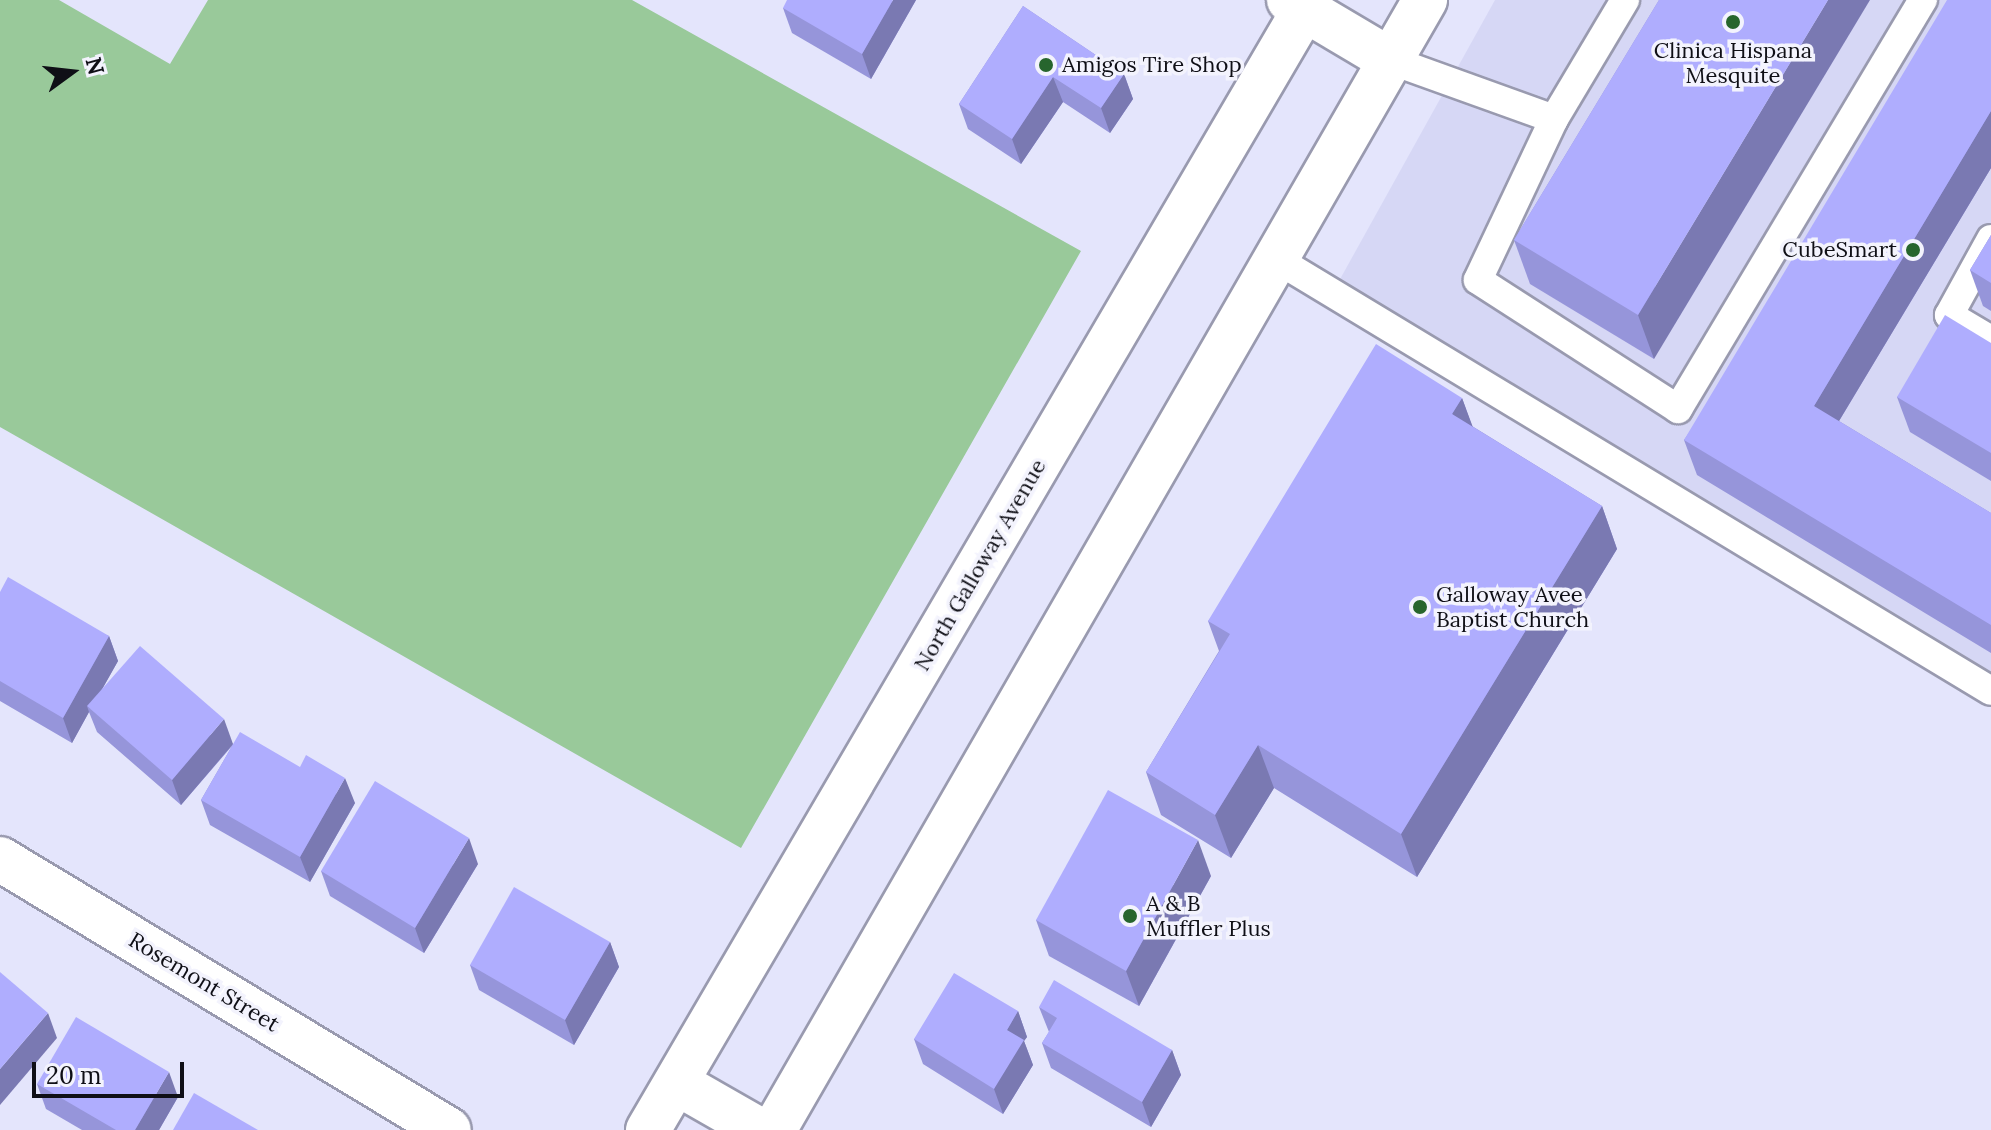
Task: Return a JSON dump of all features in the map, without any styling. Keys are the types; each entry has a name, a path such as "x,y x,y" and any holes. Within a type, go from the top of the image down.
{"main road":[{"path":"774,1130 1425,0"},
{"path":"1301,3 1390,60"},
{"name":"North Galloway Avenue","path":"648,1130 1301,3"},
{"name":"Rosemont Street","path":"0,859 449,1130"},
{"path":"677,1083 759,1130"}],"lane":[{"path":"1625,0 1554,119 1478,280 1678,409 1923,0"},
{"path":"1390,60 1554,119"},
{"path":"1991,239 1949,315 1991,340"},
{"path":"1276,259 1991,691"}],"shaded area":[{"path":"1495,0 1991,0 1991,682 1334,290"}],"green space":[{"path":"0,0 59,0 170,64 208,0 632,0 1081,251 741,848 0,427"}],"building":[{"path":"787,0 893,0 862,54 783,8"},
{"path":"1659,0 1828,0 1638,315 1514,240"},
{"path":"1947,0 1991,0 1991,111 1814,406 1991,513 1991,625 1684,440"},
{"path":"1023,6 1124,74 1101,108 1053,77 1012,139 959,104"},
{"path":"1991,235 1991,283 1970,270"},
{"path":"1945,315 1991,343 1991,453 1897,397"},
{"name":"Galloway Avee Baptist Church","path":"1376,344 1462,398 1452,414 1602,506 1401,834 1258,745 1215,815 1146,772 1230,634 1208,621"},
{"path":"8,577 109,636 63,718 0,681 0,592"},
{"path":"140,646 224,719 172,780 87,706"},
{"path":"240,732 300,767 306,755 345,778 300,857 201,800"},
{"path":"375,781 469,838 415,928 321,871"},
{"name":"A & B Muffler Plus","path":"1108,790 1198,840 1126,971 1036,920"},
{"path":"514,887 610,942 565,1020 470,965"},
{"path":"0,972 48,1013 0,1069"},
{"path":"954,973 1018,1011 1007,1030 1024,1040 994,1089 914,1039"},
{"path":"1054,980 1172,1050 1142,1102 1042,1043 1057,1018 1039,1007"},
{"path":"76,1017 169,1072 135,1130 116,1130 37,1084"},
{"path":"194,1093 258,1130 173,1130"}],"place":[{"name":"Clinica Hispana Mesquite","path":"1733,22"},
{"name":"Amigos Tire Shop","path":"1046,65"},
{"name":"CubeSmart","path":"1913,250"},
{"name":"Galloway Avee Baptist Church","path":"1420,607"},
{"name":"A & B Muffler Plus","path":"1130,916"}]}
